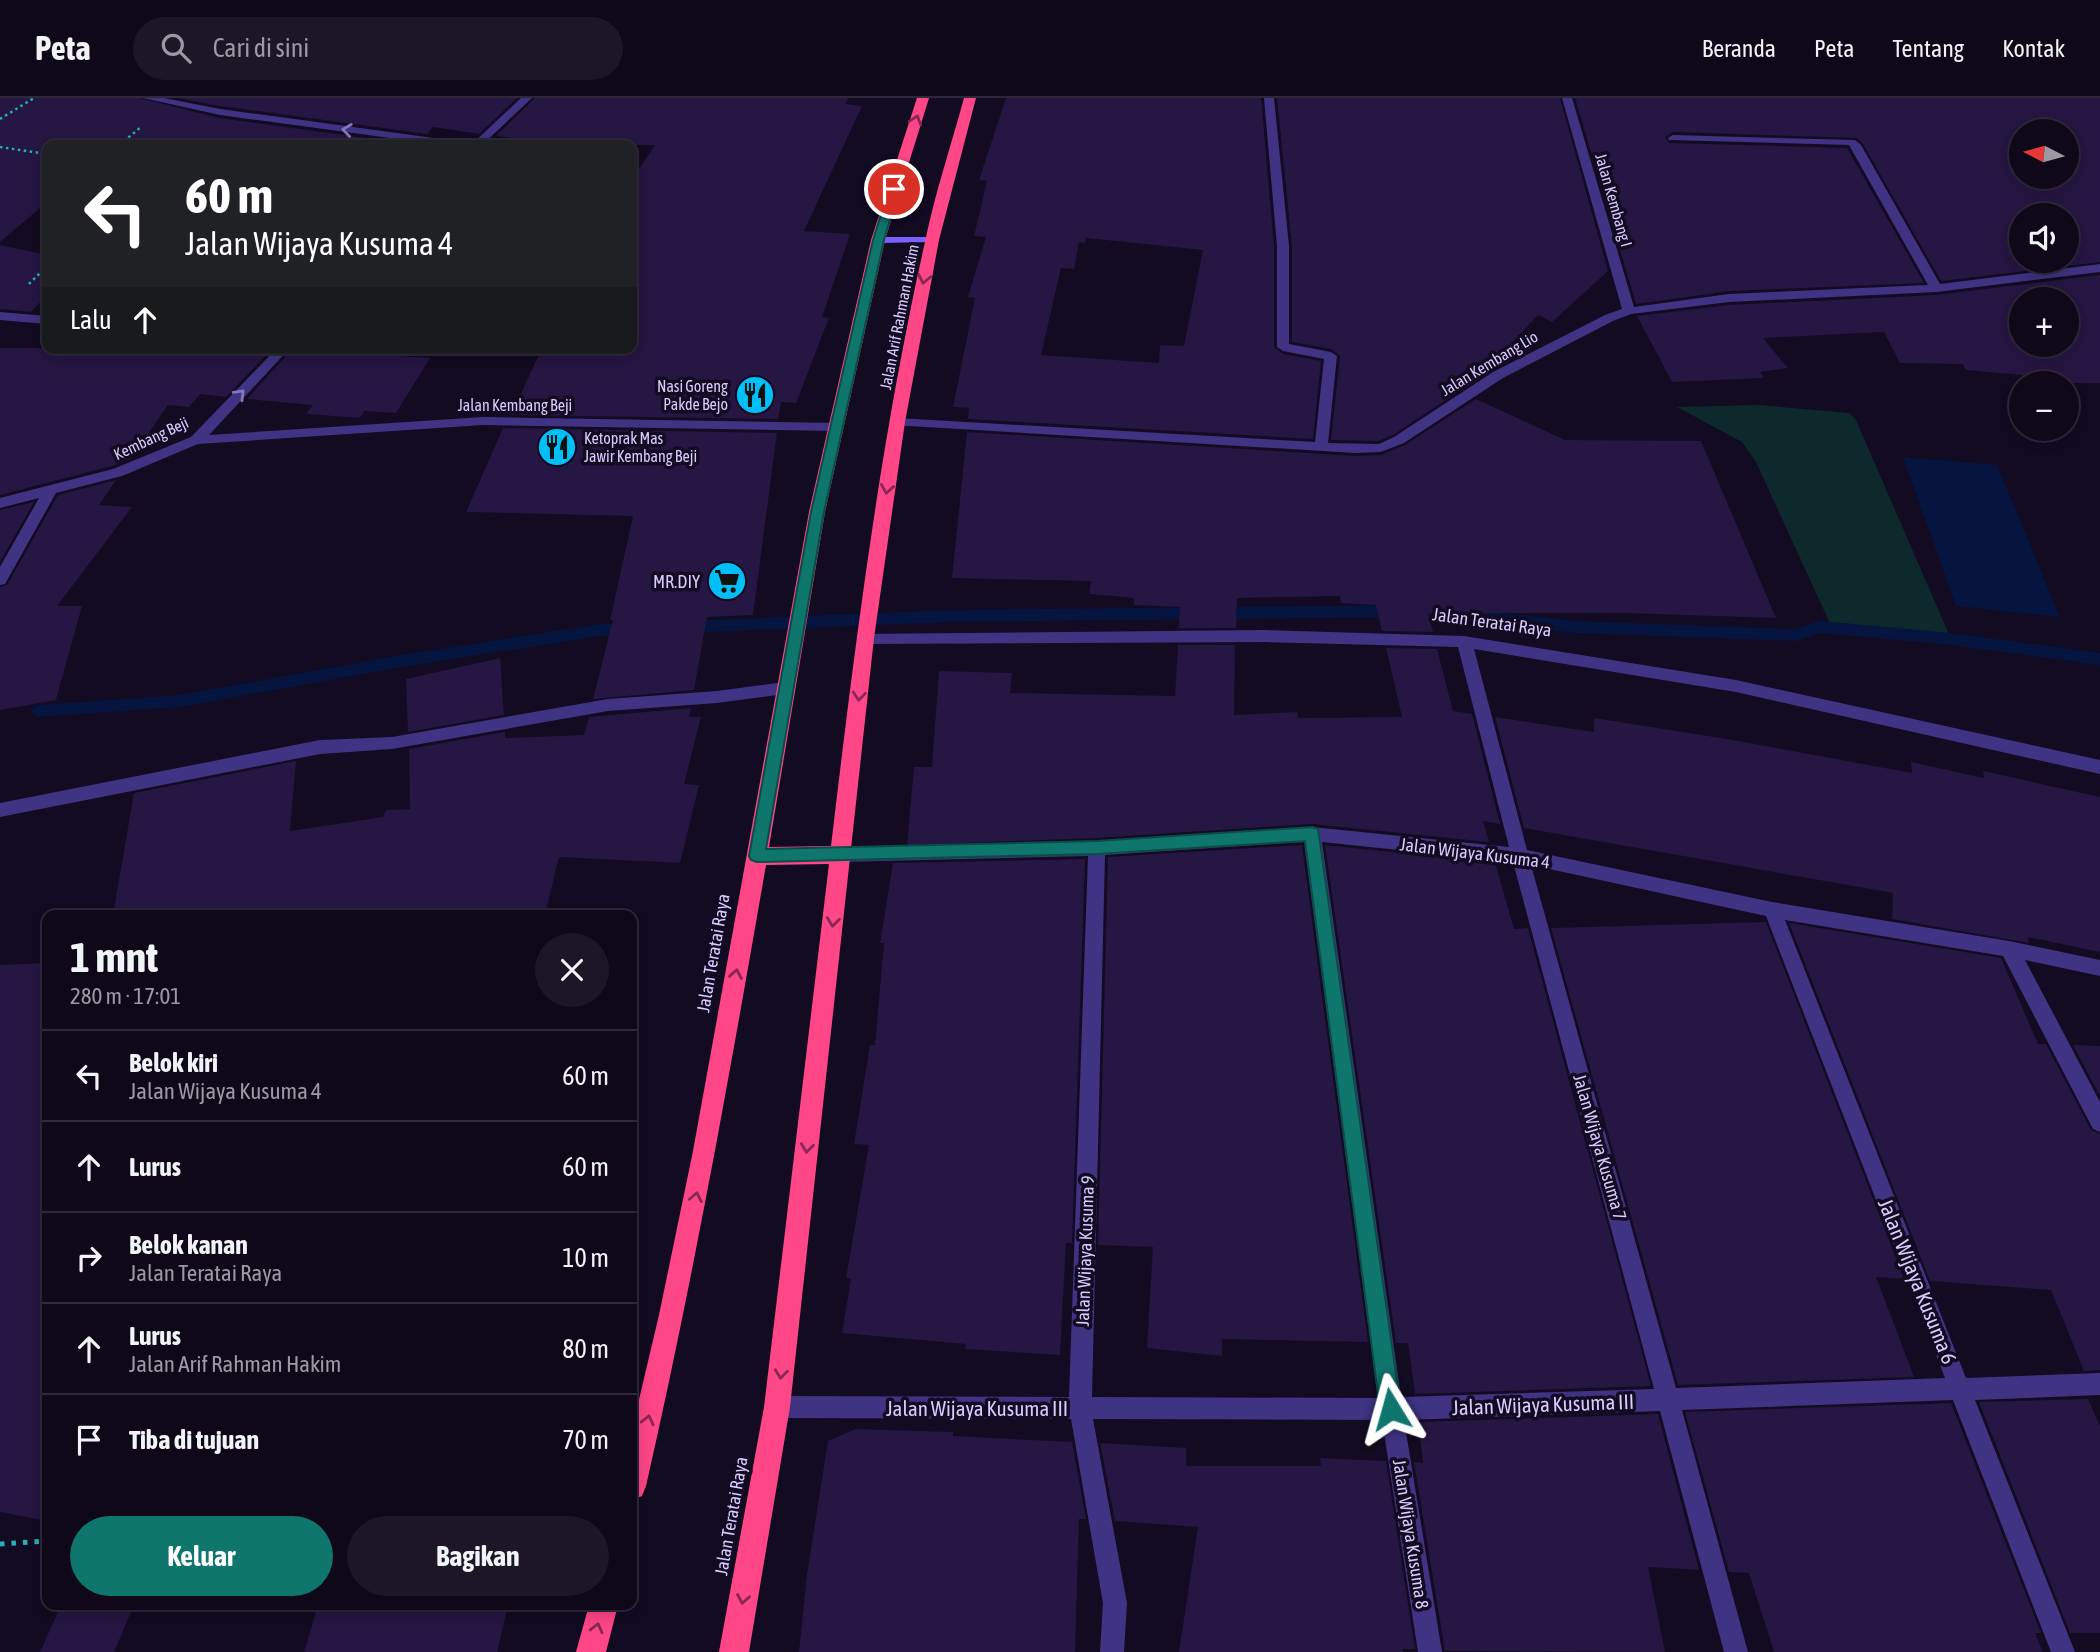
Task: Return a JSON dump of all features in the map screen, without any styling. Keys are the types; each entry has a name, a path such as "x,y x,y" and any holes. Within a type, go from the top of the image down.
{"highway":[{"name":"Jalan Arif Rahman Hakim","path":"836,427 878,240 923,98"},
{"name":"Jalan Arif Rahman Hakim","path":"897,422 932,240 970,98"},
{"name":"Jalan Teratai Raya","path":"734,1652 777,1407 866,633 897,422"},
{"name":"Jalan Teratai Raya","path":"637,1465 673,1315 705,1151 802,593 836,427"},
{"path":"757,856 841,855"},
{"path":"591,1652 602,1610"}],"main road":[{"path":"878,240 932,240"}],"street":[{"path":"148,98 220,112 426,140"},
{"path":"481,140 527,98"},
{"path":"1269,98 1283,246 1283,347 1331,356 1321,447"},
{"name":"Jalan Kembang I","path":"1567,98 1629,311"},
{"path":"1673,138 1851,142 1856,145 1936,288"},
{"name":"Jalan Kembang Lio","path":"897,422 1355,449 1381,448 1498,375 1609,318 1629,311 1729,299 1936,288 2100,268"},
{"path":"0,316 42,320"},
{"name":"Kembang Beji","path":"0,503 117,473 196,440 278,354"},
{"name":"Jalan Kembang Beji","path":"196,440 483,421 836,427"},
{"path":"0,580 50,491"},
{"name":"Jalan Teratai Raya","path":"866,633 1293,636 1464,642 1735,687 2100,767"},
{"name":"Jalan Wijaya Kusuma 7","path":"1464,642 1517,855 1670,1399 1736,1652"},
{"path":"0,810 320,747 392,743 608,705 717,697 785,688"},
{"name":"Jalan Wijaya Kusuma 4","path":"841,855 1097,848 1312,834 1517,855 1772,910 2009,949 2100,968"},
{"name":"Jalan Wijaya Kusuma 8","path":"1312,834 1391,1409 1430,1652"},
{"name":"Jalan Wijaya Kusuma 9","path":"1097,848 1080,1408 1115,1602 1112,1652"},
{"name":"Jalan Wijaya Kusuma 6","path":"1772,910 2063,1652"},
{"path":"2009,949 2100,1122"},
{"name":"Jalan Wijaya Kusuma III","path":"777,1407 1391,1409 2100,1384"}],"path":[{"path":"0,118 34,98"},
{"path":"0,147 42,153"},
{"path":"0,1544 42,1541"}],"green space":[{"path":"1759,405 1849,413 1856,420 1951,639 1832,628 1756,462 1742,442 1677,407"}],"water":[{"path":"1903,457 1997,465 2060,617 1956,606"}],"building":[{"path":"0,98 140,98 219,118 381,140 42,140 42,206 0,242"},
{"path":"178,98 517,98 479,134 433,127 427,134"},
{"path":"535,98 849,98 845,104 862,106 804,231 850,234 822,317 829,318 796,403 781,402 778,419 511,415 539,354 637,354 637,172 655,145 637,145 637,140 526,140 496,136"},
{"path":"1006,98 1261,98 1274,246 1274,347 1283,354 1321,361 1313,439 968,419 969,408 953,407 975,298 968,297 986,237 974,236 987,181 979,180","holes":["1086,238 1203,250 1184,346 1160,345 1159,363 1041,355 1061,268 1074,269 1079,242 1085,243"]},
{"path":"1277,98 1560,98 1608,271 1552,322 1538,315 1479,378 1393,435 1378,441 1331,440 1340,356 1331,349 1292,342 1292,246"},
{"path":"1575,98 2100,98 2100,262 2079,265 2079,203 2009,203 2009,273 1941,281 1863,144 1857,138 1673,132 1665,137 1669,143 1847,148 1924,283 1729,291 1636,304"},
{"path":"0,245 42,254 42,300 31,312 0,309"},
{"path":"2100,275 2100,383 2079,383 2079,371 2009,371 2009,374 1966,370 1963,364 1900,363 1884,332 1763,338 1788,368 1760,372 1764,378 1672,382 1637,316 1729,305 1936,295"},
{"path":"0,348 42,348 42,354 267,354 226,397 200,394 189,407 168,405 131,459 0,495"},
{"path":"288,354 378,354 430,358 396,413 364,411 360,418 306,414 313,405 247,399"},
{"path":"1476,399 1565,440 1701,441 1776,618 1624,613 1428,613 1433,632 1382,631 1376,605 1341,603 1340,596 1237,598 1236,628 1179,628 1180,607 1134,605 1134,598 1089,594 1091,581 952,578 967,432 1355,456 1381,455 1405,445"},
{"path":"503,428 777,433 753,615 707,617 694,690 593,699 613,620 610,620 633,516 466,512"},
{"path":"116,480 99,505 132,507 57,606 82,606 56,700 0,710 0,587 7,585 58,495"},
{"path":"34,502 0,562 0,510"},
{"path":"1178,645 1235,645 1234,715 1297,712 1298,718 1402,717 1386,648 1437,649 1453,711 1472,714 1500,824 1483,821 1489,842 1312,824 1097,838 907,845 914,767 932,767 939,671 1012,673 1010,693 1175,696"},
{"path":"500,658 504,715 408,732 406,679"},
{"path":"691,708 689,717 701,717 684,784 699,785 680,863 559,857 546,910 114,910 134,793 296,761 290,831 383,817 386,810 410,809 409,749 505,732 505,738 584,735 589,717"},
{"path":"1495,717 1594,732 1594,718 1912,773 1911,762 1984,778 1983,771 2100,797 2100,952 2028,937 2029,943 1892,919 1893,893 1524,828"},
{"path":"1302,845 1368,1342 1222,1339 1222,1356 1147,1348 1153,1247 1098,1245 1108,857"},
{"path":"1325,845 1495,863 1514,929 1528,928 1651,1386 1415,1394 1408,1343 1396,1343"},
{"path":"1085,859 1072,1243 1066,1243 1060,1355 965,1349 966,1344 842,1333 851,1279 846,1278 869,1145 854,1144 870,1045 875,1045 884,943 880,943 893,863"},
{"path":"1766,922 1904,1279 1876,1277 1914,1377 1678,1385 1551,928"},
{"path":"1789,923 2001,958 2038,1044 2046,1044 2091,1130 2100,1134 2100,1370 2084,1371 2051,1290 1930,1281"},
{"path":"42,963 42,1520 0,1512 0,965"},
{"path":"2073,1045 2100,1046 2100,1096"},
{"path":"2088,1399 2100,1426 2100,1633 2070,1633 1979,1402"},
{"path":"1951,1403 2041,1633 2035,1633 2043,1652 1774,1652 1749,1573 1729,1572 1685,1412"},
{"path":"1658,1414 1699,1570 1648,1567 1665,1652 1445,1651 1414,1462 1423,1463 1418,1422"},
{"path":"856,1429 953,1432 953,1436 1072,1442 1086,1519 1079,1519 1075,1652 799,1652 807,1574 828,1441"},
{"path":"1100,1443 1186,1448 1186,1466 1321,1466 1320,1458 1386,1461 1415,1649 1402,1649 1403,1652 1179,1652 1198,1527 1115,1521"},
{"path":"59,1610 132,1610 114,1652 40,1652"},
{"path":"317,1610 507,1610 497,1652 304,1652"}],"waterway":[{"path":"684,627 949,616 1401,611"},
{"path":"1432,611 1576,627 1796,635 1819,627 1951,639 2100,659"},
{"path":"38,711 180,701 396,662 600,630 635,629"}],"place":[{"name":"Nasi Goreng Pakde Bejo","path":"755,395"},
{"name":"Ketoprak Mas Jawir Kembang Beji","path":"557,447"},
{"name":"MR.DIY","path":"727,581"}],"route":[{"path":"894,189 878,240 817,512 757,856 1097,848 1312,834 1391,1409"}]}
